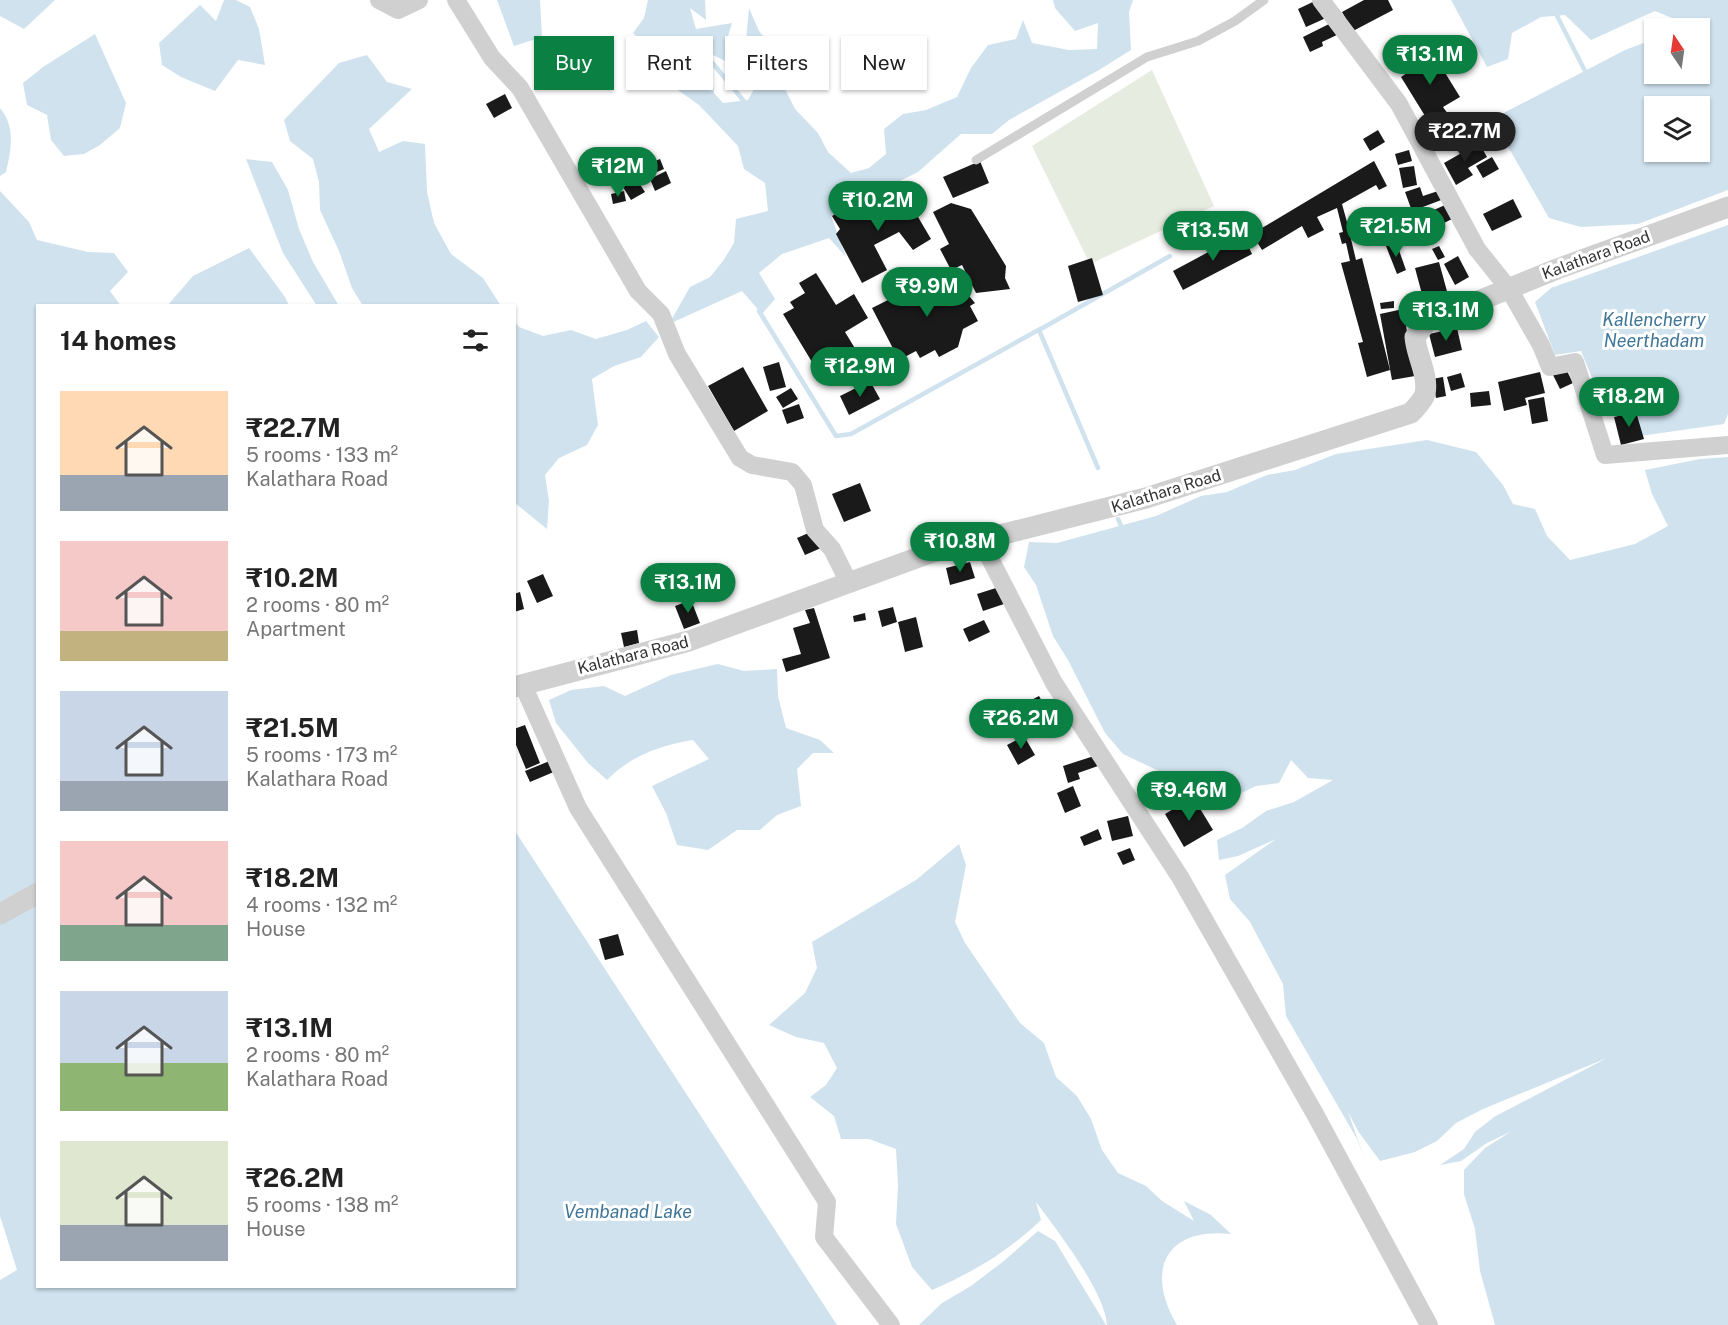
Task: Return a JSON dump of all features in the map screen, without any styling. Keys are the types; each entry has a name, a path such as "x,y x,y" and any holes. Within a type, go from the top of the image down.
{"street":[{"path":"380,0 398,10 419,0"},
{"path":"456,0 492,58 520,88 638,291 661,314 676,354 740,459 752,465 792,472 803,485 815,530 832,549 849,583"},
{"path":"1321,0 1399,104 1477,249 1509,289 1541,345 1550,367 1575,362 1605,455 1728,445"},
{"name":"Kalathara Road","path":"519,686 689,642 933,552 1146,498 1410,413 1425,394 1425,378 1416,349 1415,337 1427,322 1728,207"},
{"path":"981,541 1054,683 1180,877 1315,1114 1429,1325"},
{"path":"519,686 578,808 826,1202 824,1236 891,1325"},
{"path":"0,914 36,894"}],"lane":[{"path":"976,160 1147,57 1198,41 1235,21 1264,0"}],"shaded area":[{"path":"1152,70 1214,206 1090,264 1032,146"}],"water":[{"path":"0,0 55,0 24,29 0,16"},
{"path":"224,0 236,0 250,7 259,29 265,65 238,60 215,91 181,77 162,65 159,43 200,5 216,21"},
{"path":"497,0 540,0 542,36 534,36 534,40 514,46"},
{"path":"648,0 705,0 706,20 690,8 696,29 732,23 728,36 725,36 725,61 713,55 713,36 636,36 633,33 644,18"},
{"path":"1053,0 1133,0 1129,12 1131,50 1009,120 992,134 961,134 918,172 900,181 873,204 854,207 831,216 846,257 829,238 782,254 759,273 775,299 762,314 742,291 669,324 690,287 710,277 723,261 734,243 736,219 768,211 765,183 744,169 738,146 699,105 678,90 713,90 713,85 714,93 723,103 748,100 754,90 786,90 795,109 818,133 828,152 851,173 869,168 886,154 884,129 903,114 926,110 957,97 971,68 988,45 1016,39 1023,20 1032,43 1069,50 1097,49 1098,23 1075,31 1055,8"},
{"path":"1451,0 1728,0 1728,190 1638,224 1581,227 1549,218 1492,119 1625,50 1644,43 1644,84 1710,84 1710,18 1672,18 1655,11 1591,40 1565,15 1541,17 1512,33 1508,59 1487,67"},
{"path":"749,8 763,36 746,36"},
{"path":"95,34 126,103 120,128 100,145 84,154 64,156 51,140 47,115 27,105 23,83 43,67"},
{"path":"367,55 387,82 412,89 369,129 379,152 403,141 425,144 427,192 434,223 451,254 483,278 500,304 362,304 352,288 339,251 320,210 319,182 313,159 290,141 284,120 339,63"},
{"path":"0,108 8,123 11,139 6,172 0,176"},
{"path":"246,159 272,162 288,190 299,229 313,262 338,304 316,304 283,253"},
{"name":"Vembanad Lake","path":"0,191 29,222 37,240 88,252 114,253 128,272 110,291 120,304 36,304 36,1288 516,1288 516,833 837,1325 0,1325 0,1280 17,1270 0,1216"},
{"name":"Kallencherry Neerthadam","path":"1728,225 1728,414 1724,424 1640,436 1630,401 1604,407 1581,351 1555,355 1535,302 1551,288"},
{"path":"249,248 288,304 169,304 193,276"},
{"path":"646,321 659,337 641,357 614,366 592,379 598,425 587,445 559,458 545,475 549,501 547,529 516,504 516,323 519,327 543,336 571,330 596,339 627,330"},
{"path":"1427,440 1476,452 1503,485 1513,504 1535,509 1547,536 1570,560 1635,544 1668,526 1652,494 1645,470 1700,459 1728,457 1728,1325 1495,1325 1480,1271 1475,1229 1464,1194 1464,1170 1485,1148 1512,1131 1487,1143 1461,1161 1440,1165 1464,1149 1475,1132 1494,1117 1607,1058 1483,1109 1456,1123 1437,1141 1415,1152 1380,1161 1358,1131 1348,1112 1365,1160 1357,1139 1286,1016 1283,984 1250,922 1230,899 1225,875 1276,839 1238,856 1219,860 1217,840 1242,828 1266,811 1294,802 1333,780 1308,778 1291,760 1279,783 1256,786 1239,794 1219,777 1182,782 1123,754 1105,733 1068,660 1053,636 1036,585 1024,567 1029,542 1057,543 1156,516 1201,496 1227,492 1267,475 1295,470 1336,454"},
{"path":"718,664 744,671 777,669 778,696 786,728 820,740 834,753 813,753 797,769 801,806 777,815 760,830 737,830 708,850 677,845 666,813 652,786 709,759 693,740 669,745 636,758 607,780 588,763 556,723 549,700 571,690 604,686 625,696 671,675"},
{"path":"959,844 966,865 955,922 965,943 1020,1023 1044,1043 1056,1077 1077,1096 1091,1119 1102,1150 1118,1173 1146,1186 1162,1201 1194,1221 1184,1201 1211,1215 1231,1234 1208,1234 1190,1238 1176,1245 1167,1257 1163,1271 1163,1287 1167,1305 1177,1325 1107,1325 1104,1311 1089,1279 1036,1202 1041,1220 1029,1231 990,1260 932,1290 912,1267 896,1224 898,1185 896,1149 869,1139 841,1139 834,1116 810,1097 826,1085 837,1068 824,1043 796,1037 769,1025 805,993 817,968 812,942 916,880"},
{"path":"1038,1231 1055,1241 1106,1325 919,1325 942,1303 971,1286"}],"building":[{"path":"1317,0 1326,18 1306,27 1298,9"},
{"path":"1364,0 1388,0 1393,10 1353,31 1342,12"},
{"path":"1333,22 1339,34 1322,42 1323,46 1310,52 1303,37"},
{"path":"1431,50 1460,97 1443,107 1448,114 1430,124 1401,77 1407,73 1403,67"},
{"path":"505,94 512,108 494,118 486,104"},
{"path":"1441,124 1444,131 1431,135 1429,128"},
{"path":"1459,124 1464,134 1432,150 1427,140"},
{"path":"1378,130 1385,142 1370,151 1363,139"},
{"path":"1479,143 1487,157 1468,168 1473,175 1456,185 1444,163"},
{"path":"1409,150 1412,161 1398,165 1395,154"},
{"path":"1492,157 1499,169 1483,178 1476,166"},
{"path":"660,159 664,169 652,174 648,164"},
{"path":"980,161 989,183 953,198 943,177"},
{"path":"1374,161 1387,186 1379,190 1376,185 1342,204 1350,233 1363,228 1366,235 1351,239 1356,260 1362,258 1390,370 1367,377 1358,343 1363,342 1341,263 1350,261 1346,243 1342,244 1339,233 1343,232 1337,208 1317,217 1324,230 1308,238 1302,226 1262,250 1252,234"},
{"path":"1414,166 1417,185 1403,188 1399,168"},
{"path":"631,171 645,192 631,200 618,179"},
{"path":"666,171 671,183 655,191 650,179"},
{"path":"1420,187 1423,196 1441,190 1444,199 1412,211 1405,192"},
{"path":"901,188 931,239 913,250 899,232 874,245 887,270 862,283 836,234 840,229 832,216 846,207 852,216"},
{"path":"624,191 626,201 613,204 611,194"},
{"path":"1513,199 1522,217 1492,231 1483,214"},
{"path":"951,203 971,209 1006,266 1005,278 1010,289 976,293 962,265 951,270 940,249 949,244 933,212"},
{"path":"1445,205 1452,219 1432,229 1425,214"},
{"path":"1236,234 1237,238 1243,235 1252,254 1183,290 1173,271 1227,242 1225,239"},
{"path":"1396,242 1406,270 1397,274 1386,246"},
{"path":"1439,246 1445,257 1438,260 1432,249"},
{"path":"1458,256 1469,277 1455,285 1444,264"},
{"path":"1092,258 1103,295 1078,302 1068,266"},
{"path":"1439,262 1451,306 1427,313 1415,268"},
{"path":"947,270 975,303 970,306 978,321 963,329 958,347 939,357 935,350 920,358 916,351 899,360 872,308 906,291 911,301 931,291 926,282"},
{"path":"816,273 836,305 854,294 868,318 845,332 873,378 850,384 836,361 818,372 783,314 794,308 790,302 805,293 799,283"},
{"path":"1394,301 1394,308 1381,309 1380,303"},
{"path":"1403,309 1415,376 1392,380 1380,314"},
{"path":"1457,328 1462,350 1435,357 1429,334"},
{"path":"779,362 786,387 770,391 763,367"},
{"path":"743,367 768,411 734,431 708,386"},
{"path":"1565,367 1573,383 1560,389 1552,373"},
{"path":"1540,372 1545,393 1525,398 1527,405 1504,411 1498,382"},
{"path":"1461,373 1465,387 1451,391 1447,377"},
{"path":"1443,377 1446,396 1436,398 1432,379"},
{"path":"870,381 880,399 849,415 840,396"},
{"path":"791,388 798,399 783,408 776,397"},
{"path":"1489,391 1491,405 1471,407 1470,393"},
{"path":"1544,397 1548,421 1532,424 1528,400"},
{"path":"799,404 804,418 787,424 782,410"},
{"path":"1636,412 1644,439 1621,445 1614,417"},
{"path":"860,483 871,511 844,522 832,494"},
{"path":"813,531 821,548 805,555 797,538"},
{"path":"970,562 975,578 950,585 946,568"},
{"path":"543,574 553,596 537,603 527,581"},
{"path":"999,587 1004,604 983,611 977,594"},
{"path":"520,592 524,609 516,611 516,593"},
{"path":"691,600 700,623 684,629 675,606"},
{"path":"893,607 897,622 882,627 878,611"},
{"path":"814,608 830,658 786,672 782,659 801,654 793,628 810,623 805,610"},
{"path":"865,613 866,620 854,622 853,616"},
{"path":"916,617 923,647 905,652 898,622"},
{"path":"984,620 990,632 969,642 963,629"},
{"path":"637,630 639,643 624,647 621,633"},
{"path":"1039,696 1046,708 1017,724 1010,711"},
{"path":"525,725 540,763 526,769 516,745 516,728"},
{"path":"1024,736 1035,755 1018,765 1007,745"},
{"path":"1094,756 1098,766 1078,773 1080,779 1068,783 1063,766"},
{"path":"552,760 556,771 530,782 525,771"},
{"path":"1073,786 1081,806 1065,813 1057,793"},
{"path":"1193,797 1213,830 1184,847 1165,814"},
{"path":"1128,816 1133,836 1112,841 1107,821"},
{"path":"1098,829 1102,839 1084,846 1080,837"},
{"path":"1130,848 1135,860 1123,865 1117,853"},
{"path":"618,934 624,955 605,960 599,939"}],"waterway":[{"path":"1549,0 1587,75"},
{"path":"713,64 747,105"},
{"path":"1098,468 1039,330 1170,256"},
{"path":"759,311 836,436 851,434 1042,328"},
{"path":"1118,519 1123,530"}]}
